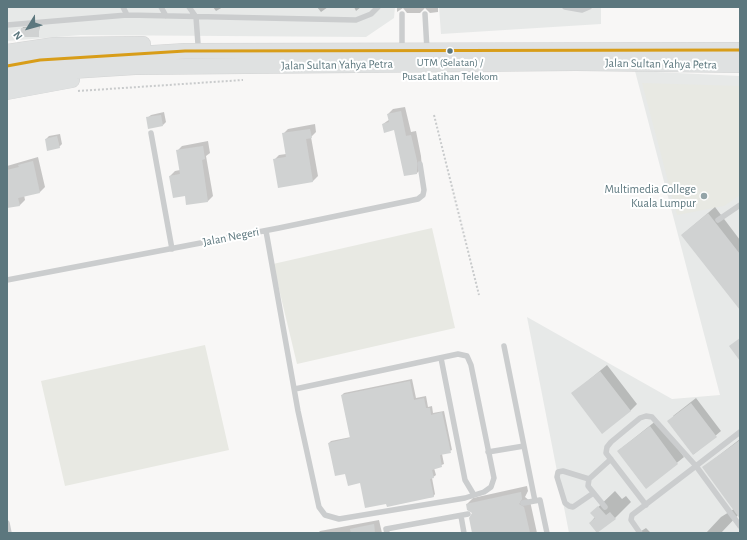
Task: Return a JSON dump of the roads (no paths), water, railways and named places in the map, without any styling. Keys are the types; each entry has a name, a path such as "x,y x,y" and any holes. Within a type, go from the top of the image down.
{"main road":[{"path":"7,52 54,45 198,44 206,44 235,51"},
{"name":"Jalan Sultan Yahya Petra","path":"7,66 40,60 185,51 740,50"},
{"name":"Jalan Sultan Yahya Petra","path":"7,79 40,73 134,67 576,63 740,65"},
{"path":"7,92 64,81 198,74 228,67"}],"lane":[{"path":"123,7 127,15"},
{"path":"161,7 166,16"},
{"path":"189,7 196,17 198,44"},
{"path":"7,25 127,15 356,20 371,14 378,7"},
{"path":"565,7 582,10 589,7"},
{"path":"402,14 402,50"},
{"path":"425,14 427,50"},
{"path":"151,133 172,249"},
{"name":"Jalan Negeri","path":"7,280 266,231 418,199 423,195 424,190 420,164"},
{"path":"718,220 740,205"},
{"path":"266,231 295,389 320,507 325,515 339,519 465,498 491,487 494,478 471,365 467,356 458,354 295,389"},
{"path":"504,346 524,446 547,533"},
{"path":"441,358 465,480 474,495"},
{"path":"646,505 606,453 607,447 640,418 646,416 652,417 696,466 740,526"},
{"path":"640,533 631,520 632,515 740,432"},
{"path":"488,452 524,446"},
{"path":"605,507 592,494 588,486 589,479 611,459"},
{"path":"589,479 563,471 558,472 557,477 564,503 569,506 573,507 592,494"},
{"path":"523,504 538,500"},
{"path":"387,533 386,529 468,514"},
{"path":"461,516 464,533"},
{"path":"7,523 9,533"}],"place":[{"name":"UTM (Selatan) / Pusat Latihan Telekom","path":"450,51"},
{"name":"Multimedia College Kuala Lumpur","path":"704,196"}]}
